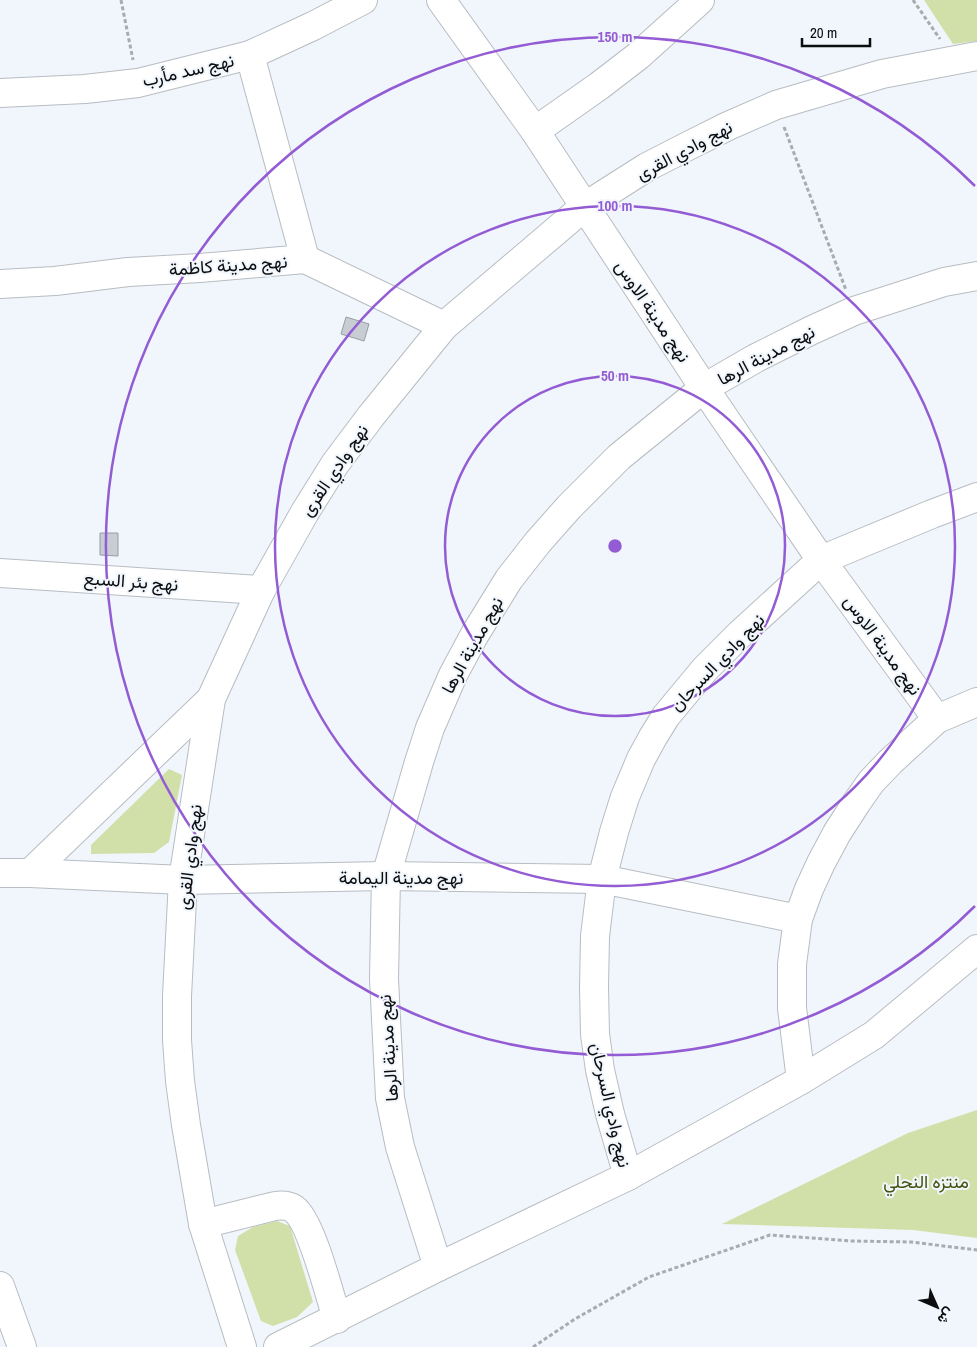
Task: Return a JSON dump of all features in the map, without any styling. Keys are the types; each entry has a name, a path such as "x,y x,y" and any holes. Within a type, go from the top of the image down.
{"street":[{"name":"نهج سد مأرب","path":"0,93 85,89 138,82 250,55 314,26 363,0"},
{"name":"نهج مدينة الاوس","path":"441,0 535,131 704,388 821,560 937,719"},
{"path":"535,131 638,56 700,0"},
{"name":"نهج مدينة كاظمة","path":"0,284 55,281 128,272 305,259 250,55"},
{"name":"نهج وادي القرى","path":"242,1347 203,1224 186,1125 176,1040 177,996 183,880 211,699 261,590 305,512 335,464 371,416 444,326 584,207 647,168 688,146 776,105 882,74 966,59"},
{"path":"305,259 444,326"},
{"name":"نهج مدينة الرها","path":"438,1267 400,1147 390,1098 384,979 386,876 430,728 453,675 509,579 538,542 569,507 619,457 704,388 756,358 854,311 944,282 977,276"},
{"name":"نهج وادي السرحان","path":"628,1176 610,1114 600,1070 595,1034 594,987 596,936 602,879 625,797 641,758 666,716 711,663 821,560 914,520 977,498"},
{"name":"نهج بئر السبع","path":"0,572 261,590"},
{"path":"30,873 211,699"},
{"path":"801,1080 792,1008 792,964 798,920 821,863 857,802 884,768 937,719 977,702"},
{"name":"نهج مدينة اليمامة","path":"0,874 30,873 183,880 386,876 602,879 798,920"},
{"path":"278,1347 438,1267 628,1176 801,1080 874,1035 977,949"},
{"path":"203,1224 282,1204 294,1209 306,1226 312,1239 337,1318"},
{"path":"0,1286 22,1347"}],"path":[{"path":"121,0 138,82"},
{"path":"913,0 966,59"},
{"path":"776,105 854,311"},
{"path":"533,1347 575,1319 649,1278 770,1235 852,1241 911,1242 977,1250"}],"green space":[{"path":"924,0 977,0 977,41 953,44"},
{"path":"169,769 182,775 169,842 154,853 91,854 91,845"},
{"name":"منتزه النحلي","path":"977,1110 977,1238 913,1230 722,1224 908,1133"},
{"path":"277,1221 290,1226 313,1302 297,1317 273,1326 261,1321 235,1250 238,1236 253,1227"}],"building":[{"path":"346,317 369,324 364,341 341,334"},
{"path":"100,533 118,533 118,556 100,555"}]}
